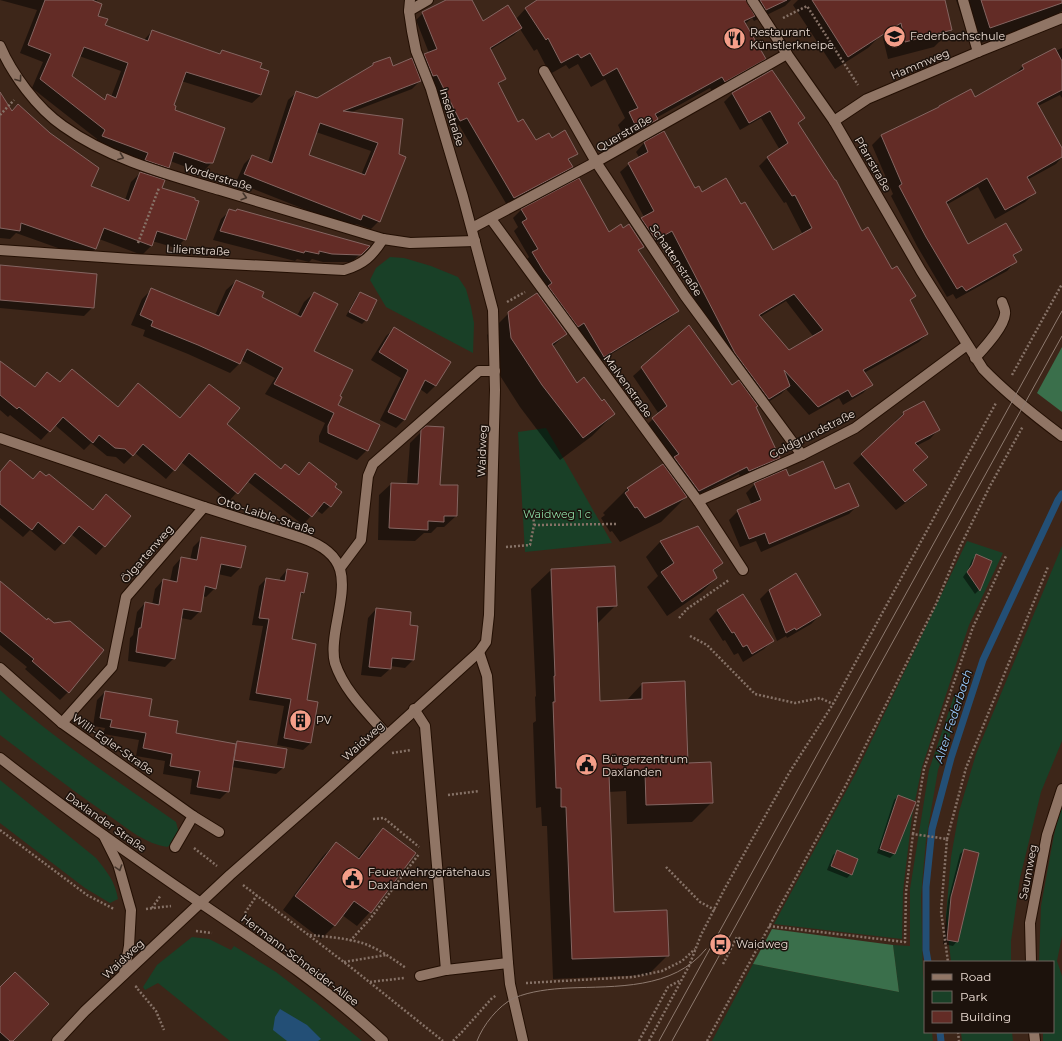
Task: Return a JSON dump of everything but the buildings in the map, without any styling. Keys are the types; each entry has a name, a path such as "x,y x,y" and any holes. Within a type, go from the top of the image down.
{"street":[{"name":"Inselstraße","path":"410,0 409,11 416,51 431,89 476,241"},
{"path":"409,11 428,0"},
{"name":"Pfarrstraße","path":"752,0 768,26 834,121 921,271 975,358 994,382 1062,436"},
{"path":"963,0 978,52"},
{"name":"Hammweg","path":"834,121 867,99 1062,18"},
{"name":"Vorderstraße","path":"0,46 7,63 42,108 61,126 85,141 112,154 165,173 383,239 410,243 476,241"},
{"name":"Querstraße","path":"472,228 596,162 787,54"},
{"name":"Schattenstraße","path":"544,71 596,162 685,296 802,455"},
{"name":"Malvenstraße","path":"491,219 698,501 743,570"},
{"name":"Lilienstraße","path":"0,250 344,270 357,266 368,258 383,239"},
{"name":"Waidweg","path":"57,1041 85,1011 230,875 479,652 486,642 491,548 495,390 493,310 476,241"},
{"path":"975,358 1003,322 1006,313 1002,302"},
{"name":"Goldgrundstraße","path":"698,501 802,455 856,428 967,345"},
{"path":"340,568 361,540 368,476 373,464 479,371 494,371"},
{"name":"Otto-Laible-Straße","path":"0,438 313,542 324,548 333,556 340,568 343,580 342,597 333,648 335,662 340,675 349,689 387,735"},
{"name":"Ölgartenweg","path":"62,723 112,667 126,597 204,507"},
{"path":"479,652 487,676 510,984 523,1041"},
{"name":"Willi-Egler-Straße","path":"0,668 62,723 193,816 218,832"},
{"path":"414,709 425,726 446,970"},
{"name":"Daxlander Straße","path":"0,758 50,798 200,903"},
{"name":"Saumweg","path":"1031,961 1030,923 1047,835 1062,789"},
{"path":"175,846 193,816"},
{"path":"103,835 118,864 131,910 129,946 124,974"},
{"name":"Hermann-Schneider-Allee","path":"200,903 247,934 304,976 355,1016 383,1041"},
{"path":"420,976 446,970 508,963"}],"path":[{"path":"768,26 807,6 867,99"},
{"path":"132,258 165,173"},
{"path":"493,310 539,284"},
{"path":"649,1041 682,980 701,935 725,890 790,774 833,704 1062,284"},
{"path":"707,1041 846,784 936,604 959,549 990,486 1031,412"},
{"path":"491,548 530,545 534,525 534,512"},
{"path":"534,525 616,524"},
{"path":"769,926 905,942 906,892 913,834 924,769 973,627 1006,556"},
{"path":"948,961 941,911 947,839 966,768 1048,567"},
{"path":"679,618 687,610 743,570"},
{"path":"690,636 707,646 755,694 795,703 820,698 833,704"},
{"path":"462,793 473,791"},
{"path":"350,941 370,919 423,850 384,818 373,820"},
{"path":"0,830 87,894 118,912 173,906"},
{"path":"913,834 947,839"},
{"path":"191,846 370,982 443,1041"},
{"path":"666,867 700,902 715,910"},
{"path":"309,935 365,944 387,955 405,968"},
{"path":"723,964 737,937 757,947"},
{"path":"453,1041 492,998 510,984 633,977 662,971 682,961 697,947"},
{"path":"344,962 387,955"},
{"path":"370,982 420,976"},
{"path":"639,1041 668,987 682,980"},
{"path":"141,983 136,988 156,1011 164,1030"}],"green space":[{"path":"390,257 404,258 431,266 458,277 466,289 471,307 474,323 473,353 386,307 370,280 376,268"},
{"path":"1062,347 1062,412 1037,393"},
{"name":"Waidweg 1 c","path":"546,428 612,543 525,552 518,432"},
{"path":"967,541 1003,553 969,625 922,767 912,816 903,891 902,939 774,924 856,773"},
{"path":"1062,546 1062,741 1041,792 1020,878 1011,941 1011,961 951,961 946,916 951,857 959,812 976,754"},
{"path":"0,690 64,743 176,822 179,833 172,844 167,847 159,845 152,843 138,835 55,777 0,735"},
{"path":"955,693 963,697 938,770 926,840 921,896 924,1033 932,1033 933,1041 712,1041 753,964 899,992 893,945 910,946 910,889 929,770"},
{"path":"0,780 96,858 113,882 118,899 110,903 85,888 0,823"},
{"path":"1062,801 1062,936 1057,961 1062,976 1062,1041 1043,1041 1043,1033 1054,1033 1054,961 1039,961 1041,906"},
{"path":"772,929 893,945 899,992 753,964"},
{"path":"192,937 209,939 231,950 234,946 276,972 362,1041 230,1041 158,983 145,990 143,987 157,965"},
{"path":"961,1033 1012,1033 1013,1041 962,1041"}],"water":[{"path":"280,1009 307,1025 321,1039 318,1041 287,1041 273,1030 275,1017"}],"waterway":[{"name":"Alter Federbach","path":"928,961 926,950 926,887 932,829 951,758 983,660 1062,494"},
{"name":"Alter Federbach","path":"940,1033 941,1041"}],"tram line":[{"path":"659,1041 1062,311"},
{"path":"672,1041 1062,336"},
{"path":"477,1041 492,1016 508,1001 514,998 547,990 624,986 660,979 677,972 693,962 706,949"}],"place":[{"name":"Federbachschule","path":"895,36"},
{"name":"Restaurant Künstlerkneipe","path":"734,38"},
{"name":"PV","path":"301,720"},
{"name":"Bürgerzentrum Daxlanden","path":"586,765"},
{"name":"Feuerwehrgerätehaus Daxlanden","path":"353,878"},
{"name":"Waidweg","path":"720,944"}]}
